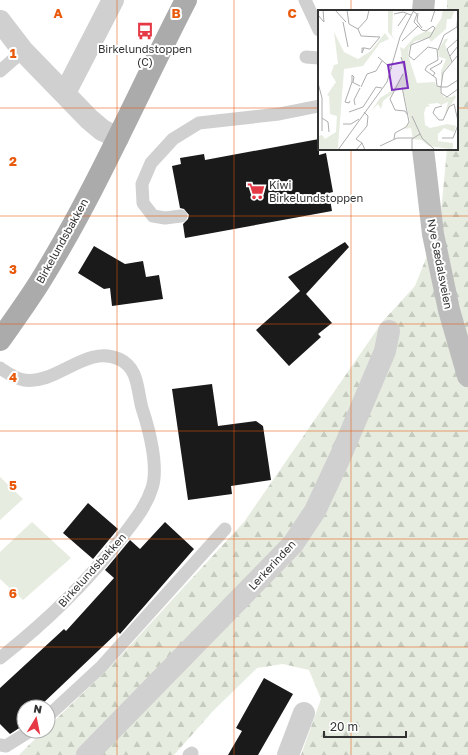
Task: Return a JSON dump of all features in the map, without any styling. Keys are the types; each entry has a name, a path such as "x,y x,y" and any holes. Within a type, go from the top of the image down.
{"main road":[{"name":"Birkelundsbakken","path":"0,340 41,280 118,138 186,0"},
{"name":"Nye Sædalsveien","path":"423,150 433,234 449,310 468,376"}],"street":[{"path":"65,93 113,0"},
{"path":"0,21 23,51 89,119 102,130 118,138"},
{"name":"Lerkerinden","path":"87,755 293,544 315,511 341,455 385,351 389,331"},
{"path":"288,755 304,713"}],"lane":[{"path":"305,0 318,28"},
{"path":"0,71 23,51"},
{"path":"181,216 165,218 153,216 143,203 142,184 151,163 173,139 199,123 279,114 318,106"},
{"name":"Birkelundsbakken","path":"0,368 23,380 38,380 95,357 118,359 130,366 134,373 148,427 154,460 152,487 143,510 115,546 53,613 25,639 0,658"},
{"path":"56,709 101,667 225,529"},
{"path":"0,745 6,746 17,739"}],"green space":[{"path":"447,0 468,0 468,755 301,755 321,699 309,670 283,664 257,668 213,711 174,755 19,755 35,739 56,739 56,719 113,664 244,522 383,321 415,286 440,223 447,150 458,150 458,10 447,10"},
{"path":"0,477 23,499 0,520"},
{"path":"32,522 71,558 23,600 0,579 0,552"}],"building":[{"path":"318,139 319,155 326,153 333,192 329,193 332,211 185,238 183,224 188,219 189,215 184,209 180,208 172,166 181,164 180,158 204,154 205,160"},
{"path":"345,242 349,247 306,294 332,323 318,334 321,337 289,366 256,330 300,291 288,277"},
{"path":"94,246 125,264 143,261 146,277 159,275 163,299 112,306 110,288 104,289 78,273"},
{"path":"212,384 218,426 256,421 263,426 271,480 231,486 232,494 188,500 172,389"},
{"path":"88,503 118,529 93,559 63,533"},
{"path":"165,522 194,549 120,634 118,632 47,699 16,699 16,730 10,734 0,724 0,688 64,629 66,631 114,578 105,570 130,540 140,549"},
{"path":"264,678 293,694 258,755 228,755 242,731 236,728"}],"place":[{"name":"Birkelundstoppen (C)","path":"145,31"},
{"name":"Kiwi Birkelundstoppen","path":"256,191"}]}
